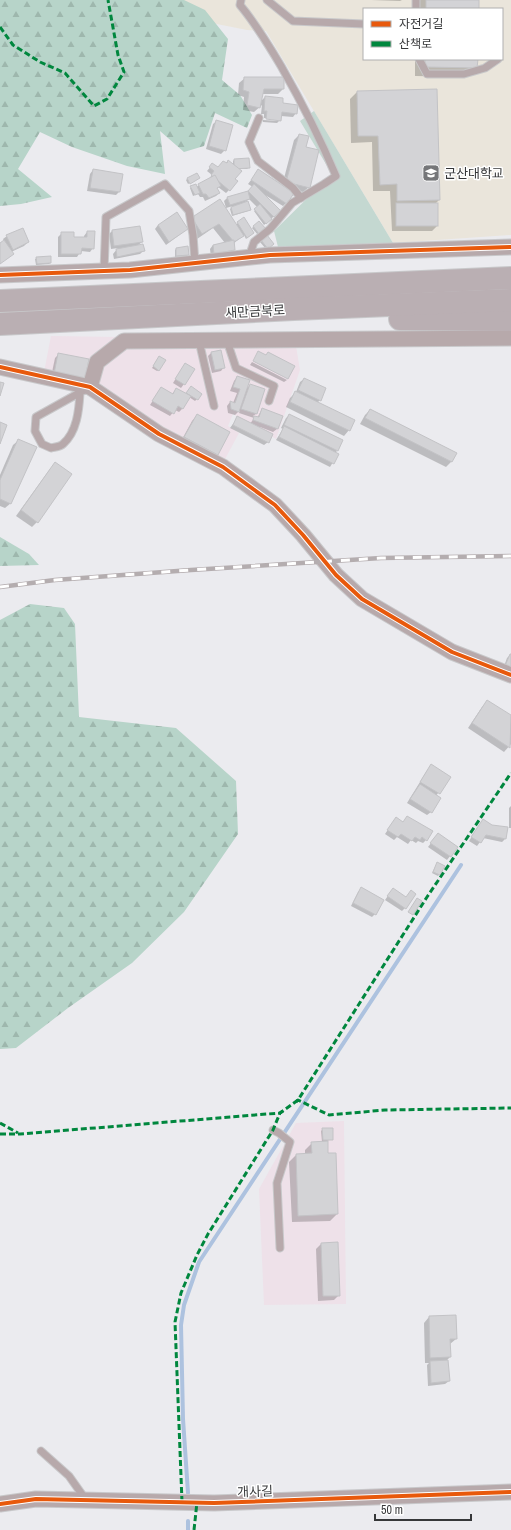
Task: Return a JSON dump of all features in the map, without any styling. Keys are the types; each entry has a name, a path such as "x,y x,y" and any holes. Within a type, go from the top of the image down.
{"highway":[{"path":"355,285 449,266 511,262"},
{"name":"새만금북로","path":"0,301 511,278"},
{"name":"새만금북로","path":"0,324 511,300"},
{"path":"294,309 355,318 511,320"}],"street":[{"path":"0,275 130,270 270,255 511,247"},
{"path":"85,390 98,362 124,341 198,342 511,338"},
{"path":"0,367 85,390 159,434 223,467 275,505 303,535 336,575 362,599 452,652 511,675"},
{"name":"개사길","path":"0,1504 36,1500 214,1503 511,1492"}],"lane":[{"path":"241,0 240,5 254,21 292,84 324,148 336,176 292,203 270,229 254,242 249,257"},
{"path":"267,0 293,21 363,24"},
{"path":"420,60 427,74 464,74 485,68 497,60"},
{"path":"259,118 249,142 258,161 294,188 301,198"},
{"path":"104,271 106,217 165,184 189,211 193,235 195,263"},
{"path":"227,341 236,368 274,386 269,401"},
{"path":"198,342 214,406"},
{"path":"85,390 72,432 62,445 51,448 42,444 36,430 36,417 85,390"},
{"path":"276,1131 290,1142 277,1183 280,1248"},
{"path":"41,1451 69,1476 86,1500"}],"shaded area":[{"name":"군산대학교","path":"111,0 511,0 511,235 393,243 266,31 247,30 121,5"},
{"path":"51,336 118,337 296,346 300,370 276,439 233,414 228,426 239,433 224,461 44,372"},
{"path":"344,1121 346,1304 264,1305 259,1189 296,1123"}],"green space":[{"path":"0,0 184,0 205,10 228,39 222,80 240,95 252,115 247,128 215,113 204,146 184,152 160,131 165,174 127,166 72,147 40,132 18,169 52,197 21,204 0,206"},
{"path":"314,111 393,243 278,247 274,231 332,174 300,121"},
{"path":"0,537 29,554 39,565 0,566"},
{"path":"30,604 64,608 75,624 79,717 176,728 236,781 238,834 184,912 132,963 68,1008 16,1048 0,1049 0,620"}],"building":[{"path":"426,0 479,0 479,8 426,8"},
{"path":"425,60 478,60 477,68 425,67"},
{"path":"244,77 284,77 284,89 264,89 260,108 247,105 249,92 243,90"},
{"path":"437,89 440,200 397,201 397,184 380,185 378,136 358,136 357,91"},
{"path":"265,96 283,98 283,103 298,105 297,114 282,112 281,121 266,119 267,111 264,111"},
{"path":"216,120 233,125 226,151 209,146"},
{"path":"299,134 309,136 306,147 319,150 310,188 286,182"},
{"path":"249,158 250,168 234,169 234,159"},
{"path":"228,160 242,171 235,179 238,181 230,191 211,175 214,171 209,167 212,163 218,167 223,161 227,163"},
{"path":"93,169 123,174 120,192 90,188"},
{"path":"258,169 294,193 287,204 251,180"},
{"path":"197,173 200,178 190,184 187,178"},
{"path":"215,175 221,186 217,188 220,193 209,198 206,194 203,194 198,184"},
{"path":"196,184 200,193 195,195 190,186"},
{"path":"254,184 281,211 274,217 248,191"},
{"path":"248,191 250,199 230,205 227,197"},
{"path":"220,199 244,236 234,242 219,224 202,234 194,221 194,216"},
{"path":"248,201 251,210 233,215 231,207"},
{"path":"396,203 438,203 438,226 396,226"},
{"path":"260,204 272,219 266,224 254,209"},
{"path":"177,212 188,229 169,242 158,225"},
{"path":"244,217 254,233 247,238 237,222"},
{"path":"259,221 266,229 259,234 253,226"},
{"path":"140,226 143,242 114,246 112,230"},
{"path":"23,228 29,242 13,250 6,235"},
{"path":"87,231 95,231 94,249 82,248 81,254 61,254 61,232 74,232 74,237 87,237"},
{"path":"267,235 274,244 268,249 261,240"},
{"path":"4,240 14,254 0,264 0,243"},
{"path":"234,240 235,250 214,254 213,245"},
{"path":"143,244 145,251 117,257 116,249"},
{"path":"188,246 189,255 176,256 176,248"},
{"path":"51,256 51,263 37,264 36,257"},
{"path":"221,350 225,368 215,370 211,352"},
{"path":"258,351 266,355 268,352 295,366 288,379 253,361"},
{"path":"58,353 89,359 85,379 54,374"},
{"path":"159,356 166,360 159,371 153,366"},
{"path":"185,363 195,369 185,385 175,379"},
{"path":"237,376 250,380 239,412 231,409 230,401 235,403 240,389 233,387"},
{"path":"304,378 326,388 321,401 298,390"},
{"path":"0,382 4,383 0,396"},
{"path":"250,384 265,389 257,414 241,409"},
{"path":"191,386 202,394 198,400 186,393"},
{"path":"161,387 173,394 176,388 191,396 183,409 178,406 174,414 152,401"},
{"path":"295,391 355,420 350,431 290,402"},
{"path":"262,408 283,416 278,429 253,420 254,416 259,417"},
{"path":"370,409 457,453 452,462 365,418"},
{"path":"197,414 230,432 218,455 184,437"},
{"path":"289,414 343,440 338,451 284,425"},
{"path":"237,416 273,434 269,443 233,425"},
{"path":"0,422 7,425 0,444"},
{"path":"284,426 339,454 334,464 279,437"},
{"path":"18,439 37,447 11,504 0,499 0,480"},
{"path":"55,462 72,474 38,523 21,510"},
{"path":"511,654 511,668 505,666"},
{"path":"487,700 511,715 510,748 472,723"},
{"path":"431,764 451,777 440,794 420,782"},
{"path":"420,784 441,798 432,813 410,799"},
{"path":"407,816 433,831 427,841 422,837 420,840 415,837 412,841 401,834 398,837 387,830 396,817 403,822"},
{"path":"483,819 492,825 508,827 506,839 486,835 481,843 471,837"},
{"path":"438,833 458,847 451,857 430,843"},
{"path":"437,862 445,866 440,875 433,872"},
{"path":"361,887 384,900 376,915 353,903"},
{"path":"393,888 406,897 411,890 416,894 406,909 387,896"},
{"path":"417,898 422,901 413,915 408,912"},
{"path":"322,1128 333,1128 333,1140 323,1140"},
{"path":"328,1141 328,1153 336,1153 338,1214 298,1216 296,1154 312,1153 311,1142"},
{"path":"338,1242 340,1296 323,1296 321,1243"},
{"path":"456,1315 457,1339 450,1339 451,1357 430,1358 429,1316"},
{"path":"448,1360 450,1381 431,1383 430,1361"}],"waterway":[{"path":"188,1493 183,1419 181,1325 184,1305 199,1262 461,865"},
{"path":"188,1521 188,1530"}],"railway":[{"path":"0,587 55,580 381,558 511,556"}],"marked path":[{"path":"0,27 13,45 40,62 65,73 94,106 107,99 124,72 118,55 108,0"},
{"path":"182,1502 175,1322 181,1293 197,1255 208,1234 273,1130 280,1113 298,1100 427,897 511,773"},
{"path":"296,1102 298,1100 329,1115 385,1110 511,1108"},
{"path":"0,1134 20,1134 280,1113 283,1111"},
{"path":"0,1123 18,1133"},
{"path":"194,1530 197,1502"}],"cycle path":[{"path":"0,275 130,270 270,255 511,247"},
{"path":"0,367 90,387 159,434 223,467 275,505 303,535 336,575 362,599 452,652 511,675"},
{"path":"0,1504 36,1499 214,1503 511,1492"}],"place":[{"name":"군산대학교","path":"431,173"}]}
